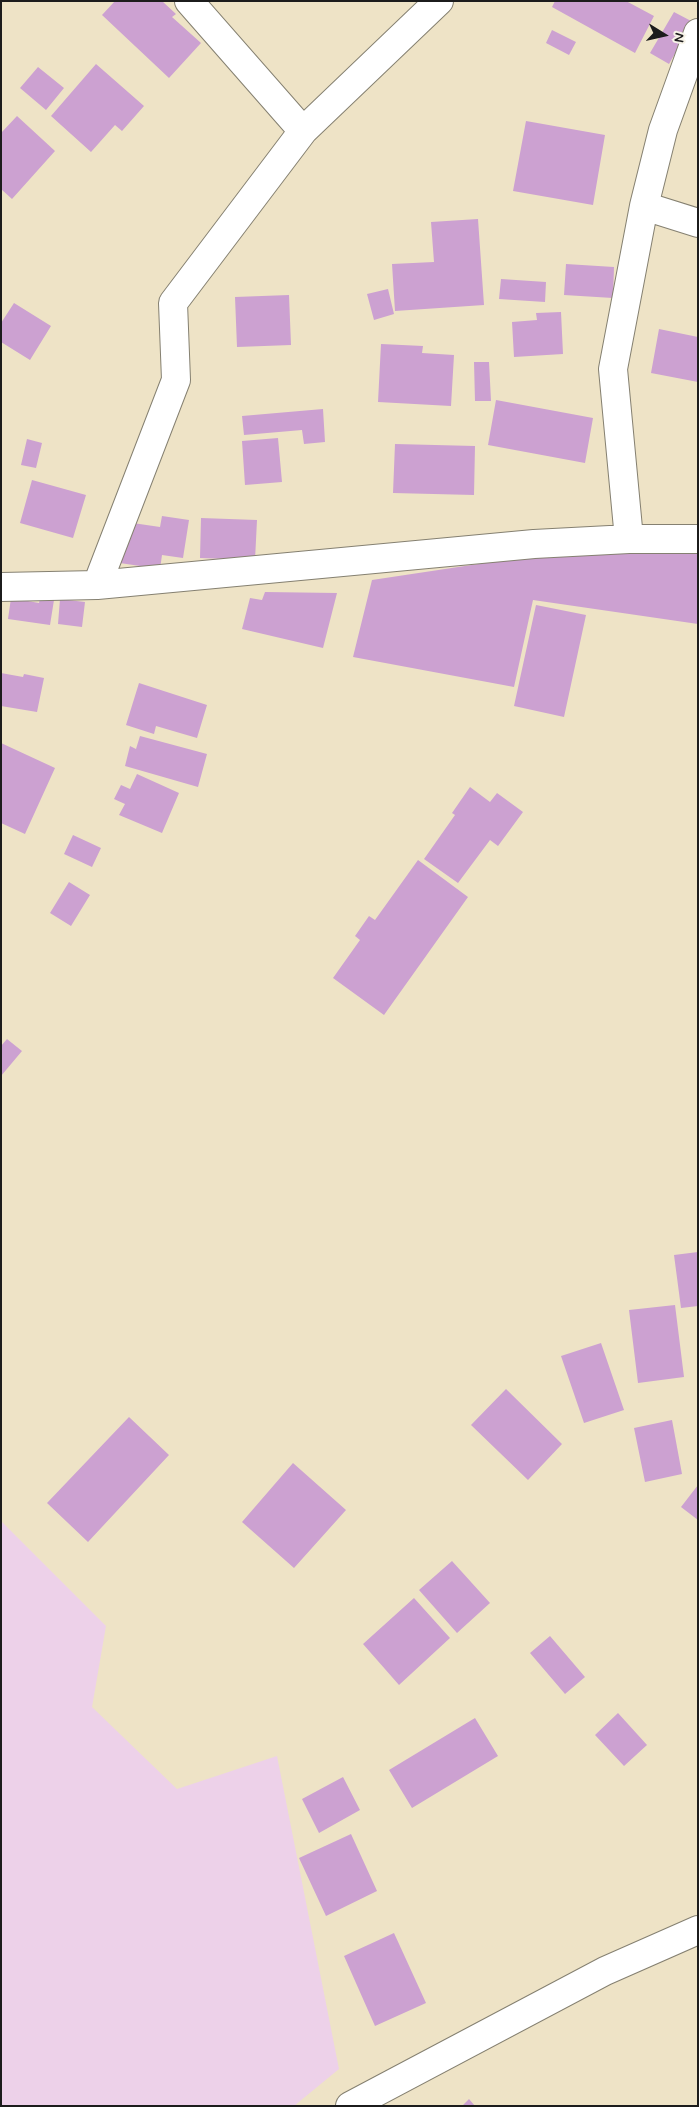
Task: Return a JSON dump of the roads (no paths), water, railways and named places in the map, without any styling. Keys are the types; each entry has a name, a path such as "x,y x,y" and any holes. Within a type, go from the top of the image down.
{"street":[{"path":"189,1 303,131"},
{"path":"97,585 176,380 173,304 303,131 439,1"},
{"path":"629,539 613,369 644,206 663,130 698,33"},
{"path":"644,206 698,223"},
{"path":"1,587 97,585 534,544 629,539 698,539"},
{"path":"350,2106 605,1971 698,1930"}]}
